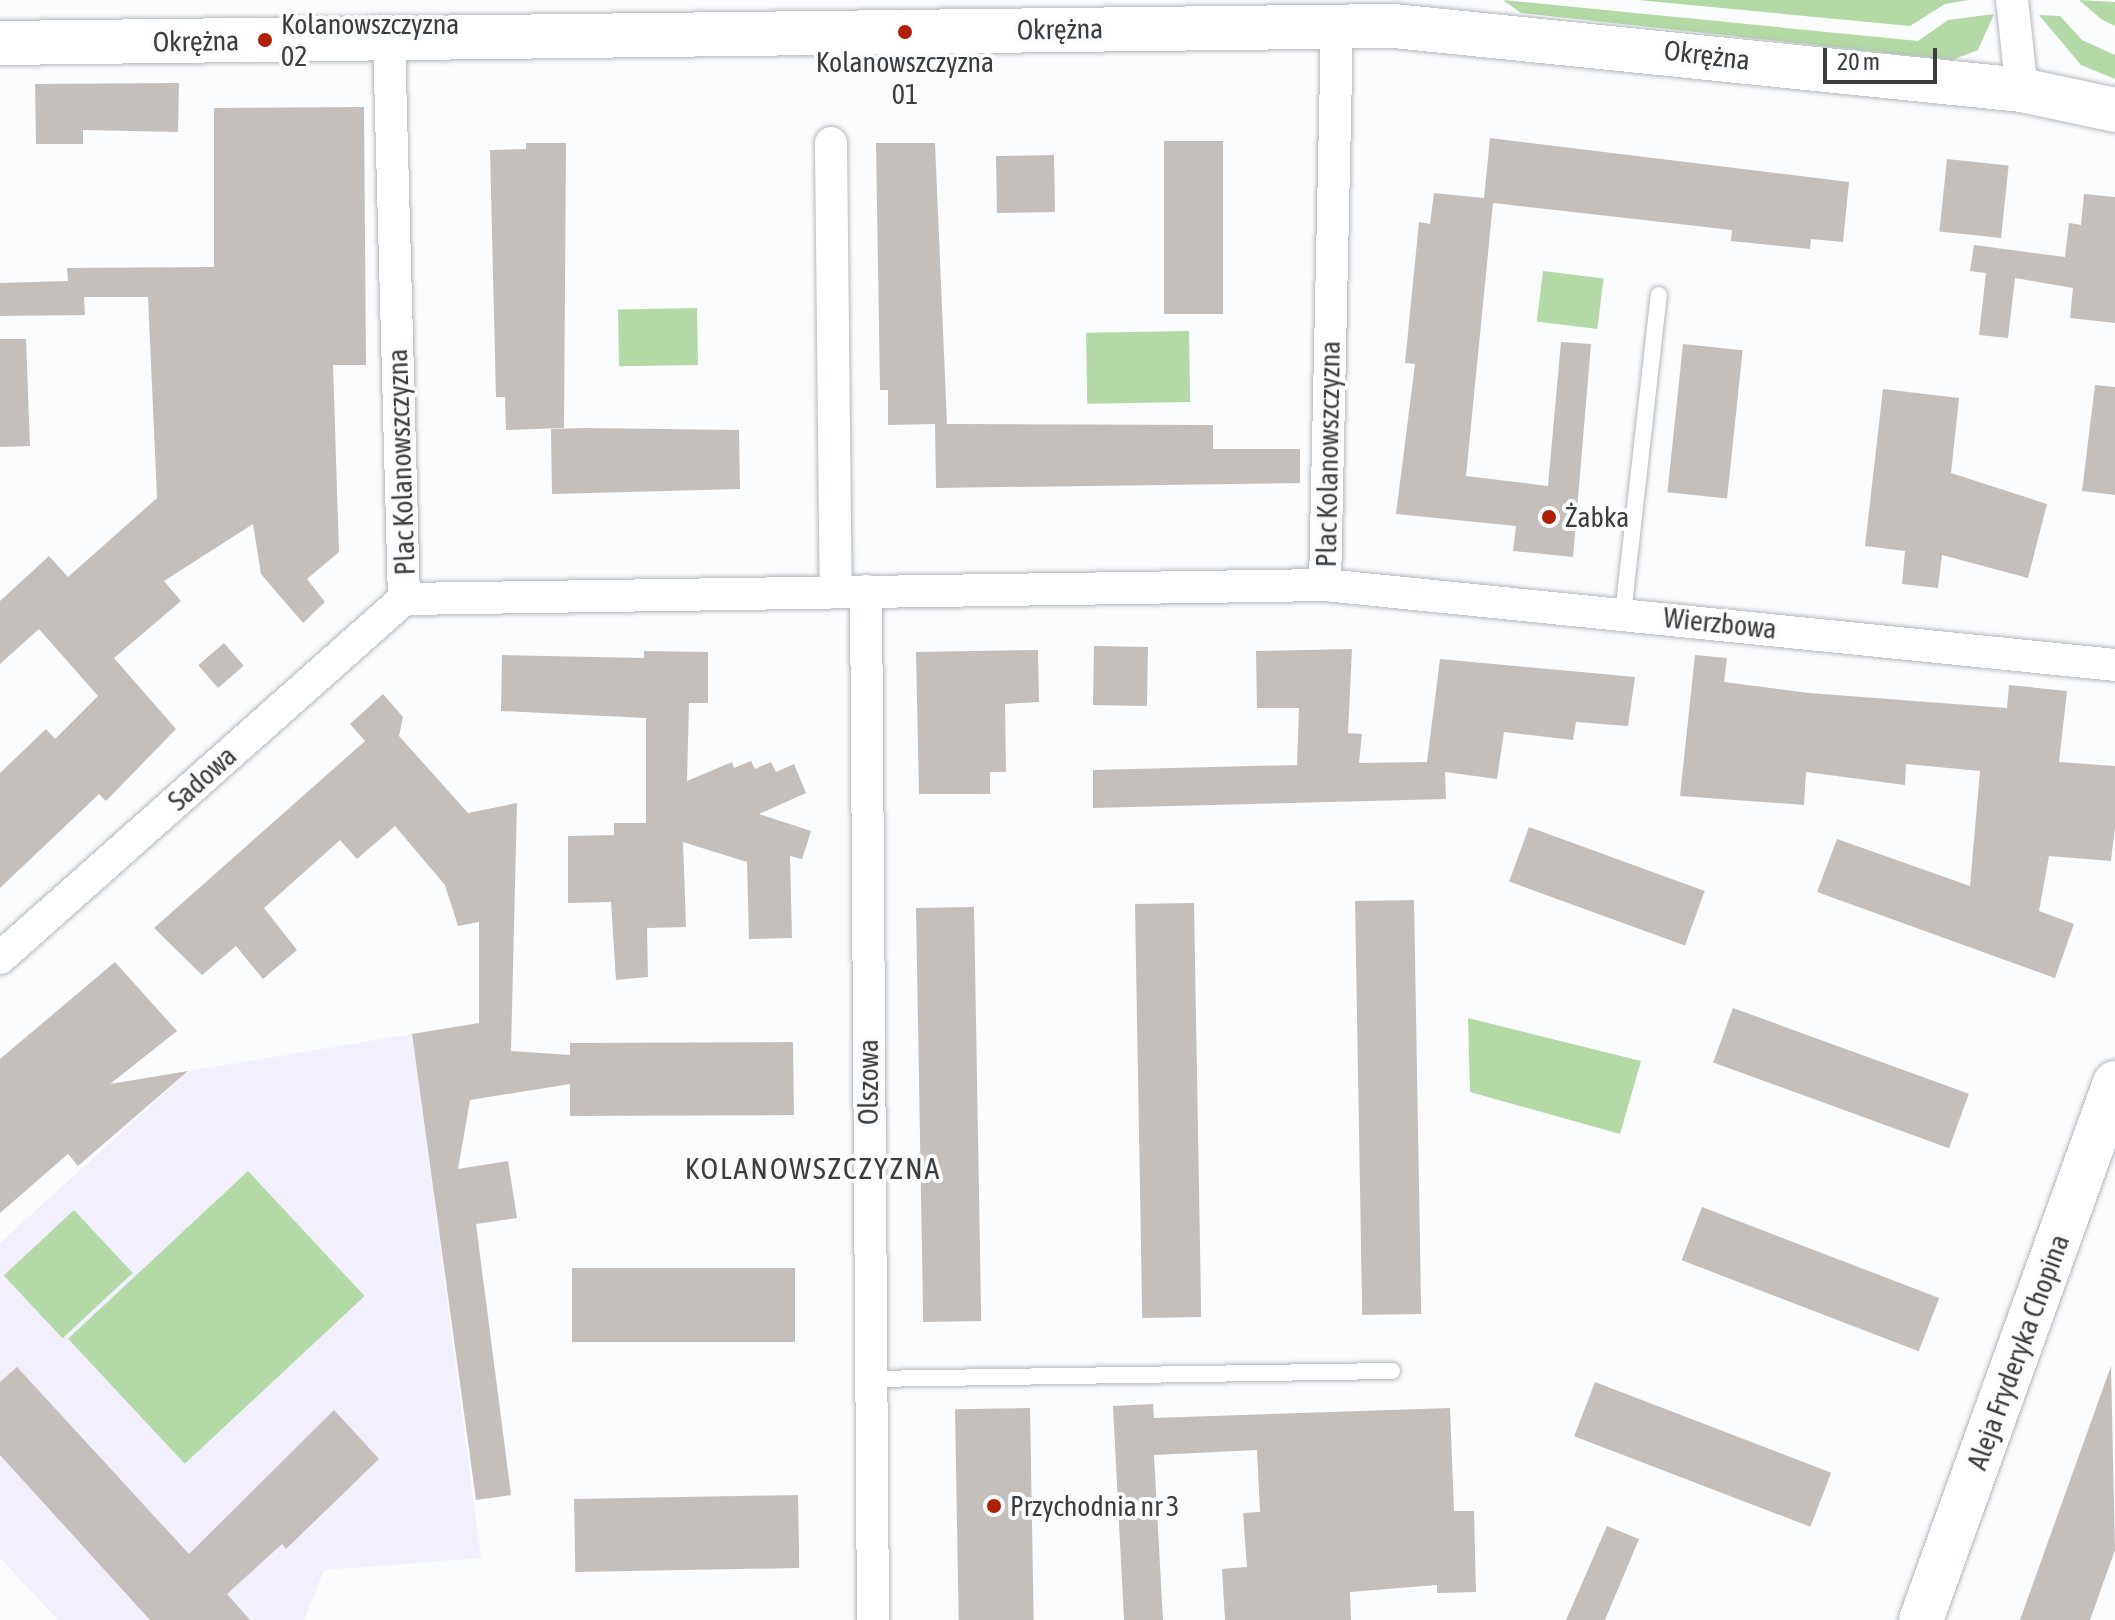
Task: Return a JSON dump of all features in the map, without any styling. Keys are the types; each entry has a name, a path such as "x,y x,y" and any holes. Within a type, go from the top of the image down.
{"street":[{"path":"2012,0 2022,90"},
{"name":"Okrężna","path":"1,35 389,38 1337,26 1468,30 2022,90 2115,110"},
{"name":"Plac Kolanowszczyzna","path":"389,38 404,599 1325,585 1337,26"},
{"path":"831,143 851,591"},
{"name":"Wierzbowa","path":"1325,585 2115,665"},
{"name":"Olszowa","path":"851,591 873,1620"},
{"name":"Sadowa","path":"0,958 404,599"},
{"name":"Aleja Fryderyka Chopina","path":"1921,1620 2115,1083"}],"lane":[{"path":"1623,614 1659,295"},
{"path":"869,1379 1392,1371"}],"shaded area":[{"path":"412,1034 481,1558 324,1570 304,1620 58,1620 0,1558 0,1243 189,1071"}],"green space":[{"path":"1503,0 1918,41 1948,20 1994,14 1978,50 1952,60 1521,13"},
{"path":"1638,0 1969,0 1945,4 1910,26"},
{"path":"2079,0 2115,2 2115,26 2101,19"},
{"path":"2039,15 2060,16 2082,40 2115,55 2115,79 2081,65"},
{"path":"1543,271 1604,278 1597,329 1537,322"},
{"path":"697,308 698,365 619,366 618,309"},
{"path":"1189,331 1190,402 1087,404 1086,333"},
{"path":"1468,1018 1641,1061 1620,1134 1470,1092"},
{"path":"248,1171 365,1296 185,1464 68,1339"},
{"path":"74,1210 133,1273 62,1338 4,1275"}],"building":[{"path":"179,83 178,132 83,130 83,144 36,144 35,84"},
{"path":"364,107 366,365 333,365 339,552 307,579 325,602 303,623 261,574 253,524 164,581 181,601 114,658 176,729 106,801 99,794 0,888 0,773 46,729 55,739 98,696 39,629 0,664 0,601 49,556 68,577 157,498 148,297 84,297 85,315 0,316 0,283 68,281 67,268 214,267 214,108"},
{"path":"1490,138 1849,182 1843,242 1811,239 1810,249 1731,241 1732,230 1493,203 1466,476 1548,486 1561,342 1591,344 1573,557 1513,551 1516,526 1396,514 1415,364 1405,363 1419,222 1430,224 1434,193 1484,198"},
{"path":"1164,141 1223,141 1223,314 1164,314"},
{"path":"526,143 566,143 564,428 506,430 505,397 496,397 490,150 526,149"},
{"path":"876,143 935,143 947,424 1213,425 1213,449 1300,449 1300,483 936,488 935,424 888,425 888,390 880,390"},
{"path":"1054,155 1055,212 997,213 996,156"},
{"path":"1947,159 2009,165 2001,238 1939,232"},
{"path":"2084,194 2115,197 2115,323 2070,318 2073,288 2015,278 2008,338 1979,335 1986,273 1970,271 1974,245 2065,257 2069,223 2081,225"},
{"path":"0,339 26,339 30,446 0,447"},
{"path":"1683,344 1743,350 1727,498 1667,492"},
{"path":"2095,385 2115,387 2115,495 2082,491"},
{"path":"1883,389 1959,398 1951,473 2047,504 2028,578 1942,555 1938,588 1902,584 1905,551 1865,546"},
{"path":"551,429 739,430 740,489 552,494"},
{"path":"224,643 244,666 218,688 198,665"},
{"path":"1094,646 1148,647 1147,706 1093,705"},
{"path":"1352,649 1348,733 1362,734 1359,763 1427,762 1440,659 1635,677 1628,726 1576,722 1573,740 1504,732 1497,779 1445,772 1446,799 1093,808 1093,770 1297,765 1299,708 1257,708 1256,651"},
{"path":"1038,650 1039,702 1005,704 1006,772 990,772 990,794 919,794 916,652"},
{"path":"644,651 708,652 708,703 689,703 687,781 732,762 734,768 751,761 755,769 771,762 776,772 794,764 806,793 759,814 811,831 802,859 790,856 792,938 749,939 747,862 683,842 686,927 647,928 648,977 616,980 611,902 568,903 568,836 614,835 614,823 646,823 646,718 501,711 502,655 644,658"},
{"path":"1695,655 1727,658 1724,682 1809,693 2007,708 2009,685 2067,691 2059,762 2115,766 2115,827 2111,861 2049,856 2039,911 2074,924 2055,978 1817,892 1837,839 1970,886 1980,771 1906,764 1905,785 1806,772 1804,805 1680,796"},
{"path":"383,694 403,717 399,736 468,813 517,803 511,1051 570,1055 570,1043 793,1042 794,1115 570,1116 570,1084 470,1100 458,1169 508,1161 517,1218 476,1224 511,1495 476,1500 412,1034 479,1023 479,922 458,926 445,885 395,826 357,859 340,840 264,908 297,950 263,979 236,946 202,975 154,928 365,741 350,724"},
{"path":"1529,827 1705,891 1685,945 1509,882"},
{"path":"1414,900 1421,1314 1362,1315 1355,901"},
{"path":"1194,903 1201,1317 1142,1318 1135,904"},
{"path":"974,907 981,1321 923,1322 916,908"},
{"path":"115,962 177,1031 110,1084 188,1071 78,1166 68,1154 0,1213 0,1059"},
{"path":"1733,1008 1969,1094 1949,1148 1713,1063"},
{"path":"1702,1207 1939,1298 1919,1351 1682,1260"},
{"path":"572,1268 795,1268 795,1342 572,1342"},
{"path":"2111,1366 2115,1550 2090,1620 2020,1620"},
{"path":"17,1367 189,1554 334,1410 379,1459 286,1549 282,1544 227,1594 250,1620 150,1620 0,1455 0,1382"},
{"path":"1595,1382 1831,1473 1810,1527 1574,1436"},
{"path":"1153,1404 1154,1418 1450,1408 1454,1511 1474,1511 1476,1592 1437,1593 1437,1585 1350,1592 1351,1620 1225,1620 1222,1569 1247,1567 1243,1513 1260,1512 1257,1450 1154,1455 1163,1620 1124,1620 1113,1406"},
{"name":"Przychodnia nr 3","path":"1030,1408 1034,1620 959,1620 955,1409"},
{"path":"798,1495 799,1568 575,1572 574,1499"},
{"path":"1607,1526 1639,1539 1605,1620 1566,1620"}],"place":[{"name":"Kolanowszczyzna 01","path":"905,32"},
{"name":"Kolanowszczyzna 02","path":"265,40"},
{"name":"Żabka","path":"1549,517"},
{"name":"Przychodnia nr 3","path":"994,1506"}],"district":[{"name":"KOLANOWSZCZYZNA","path":"813,1168"}]}
